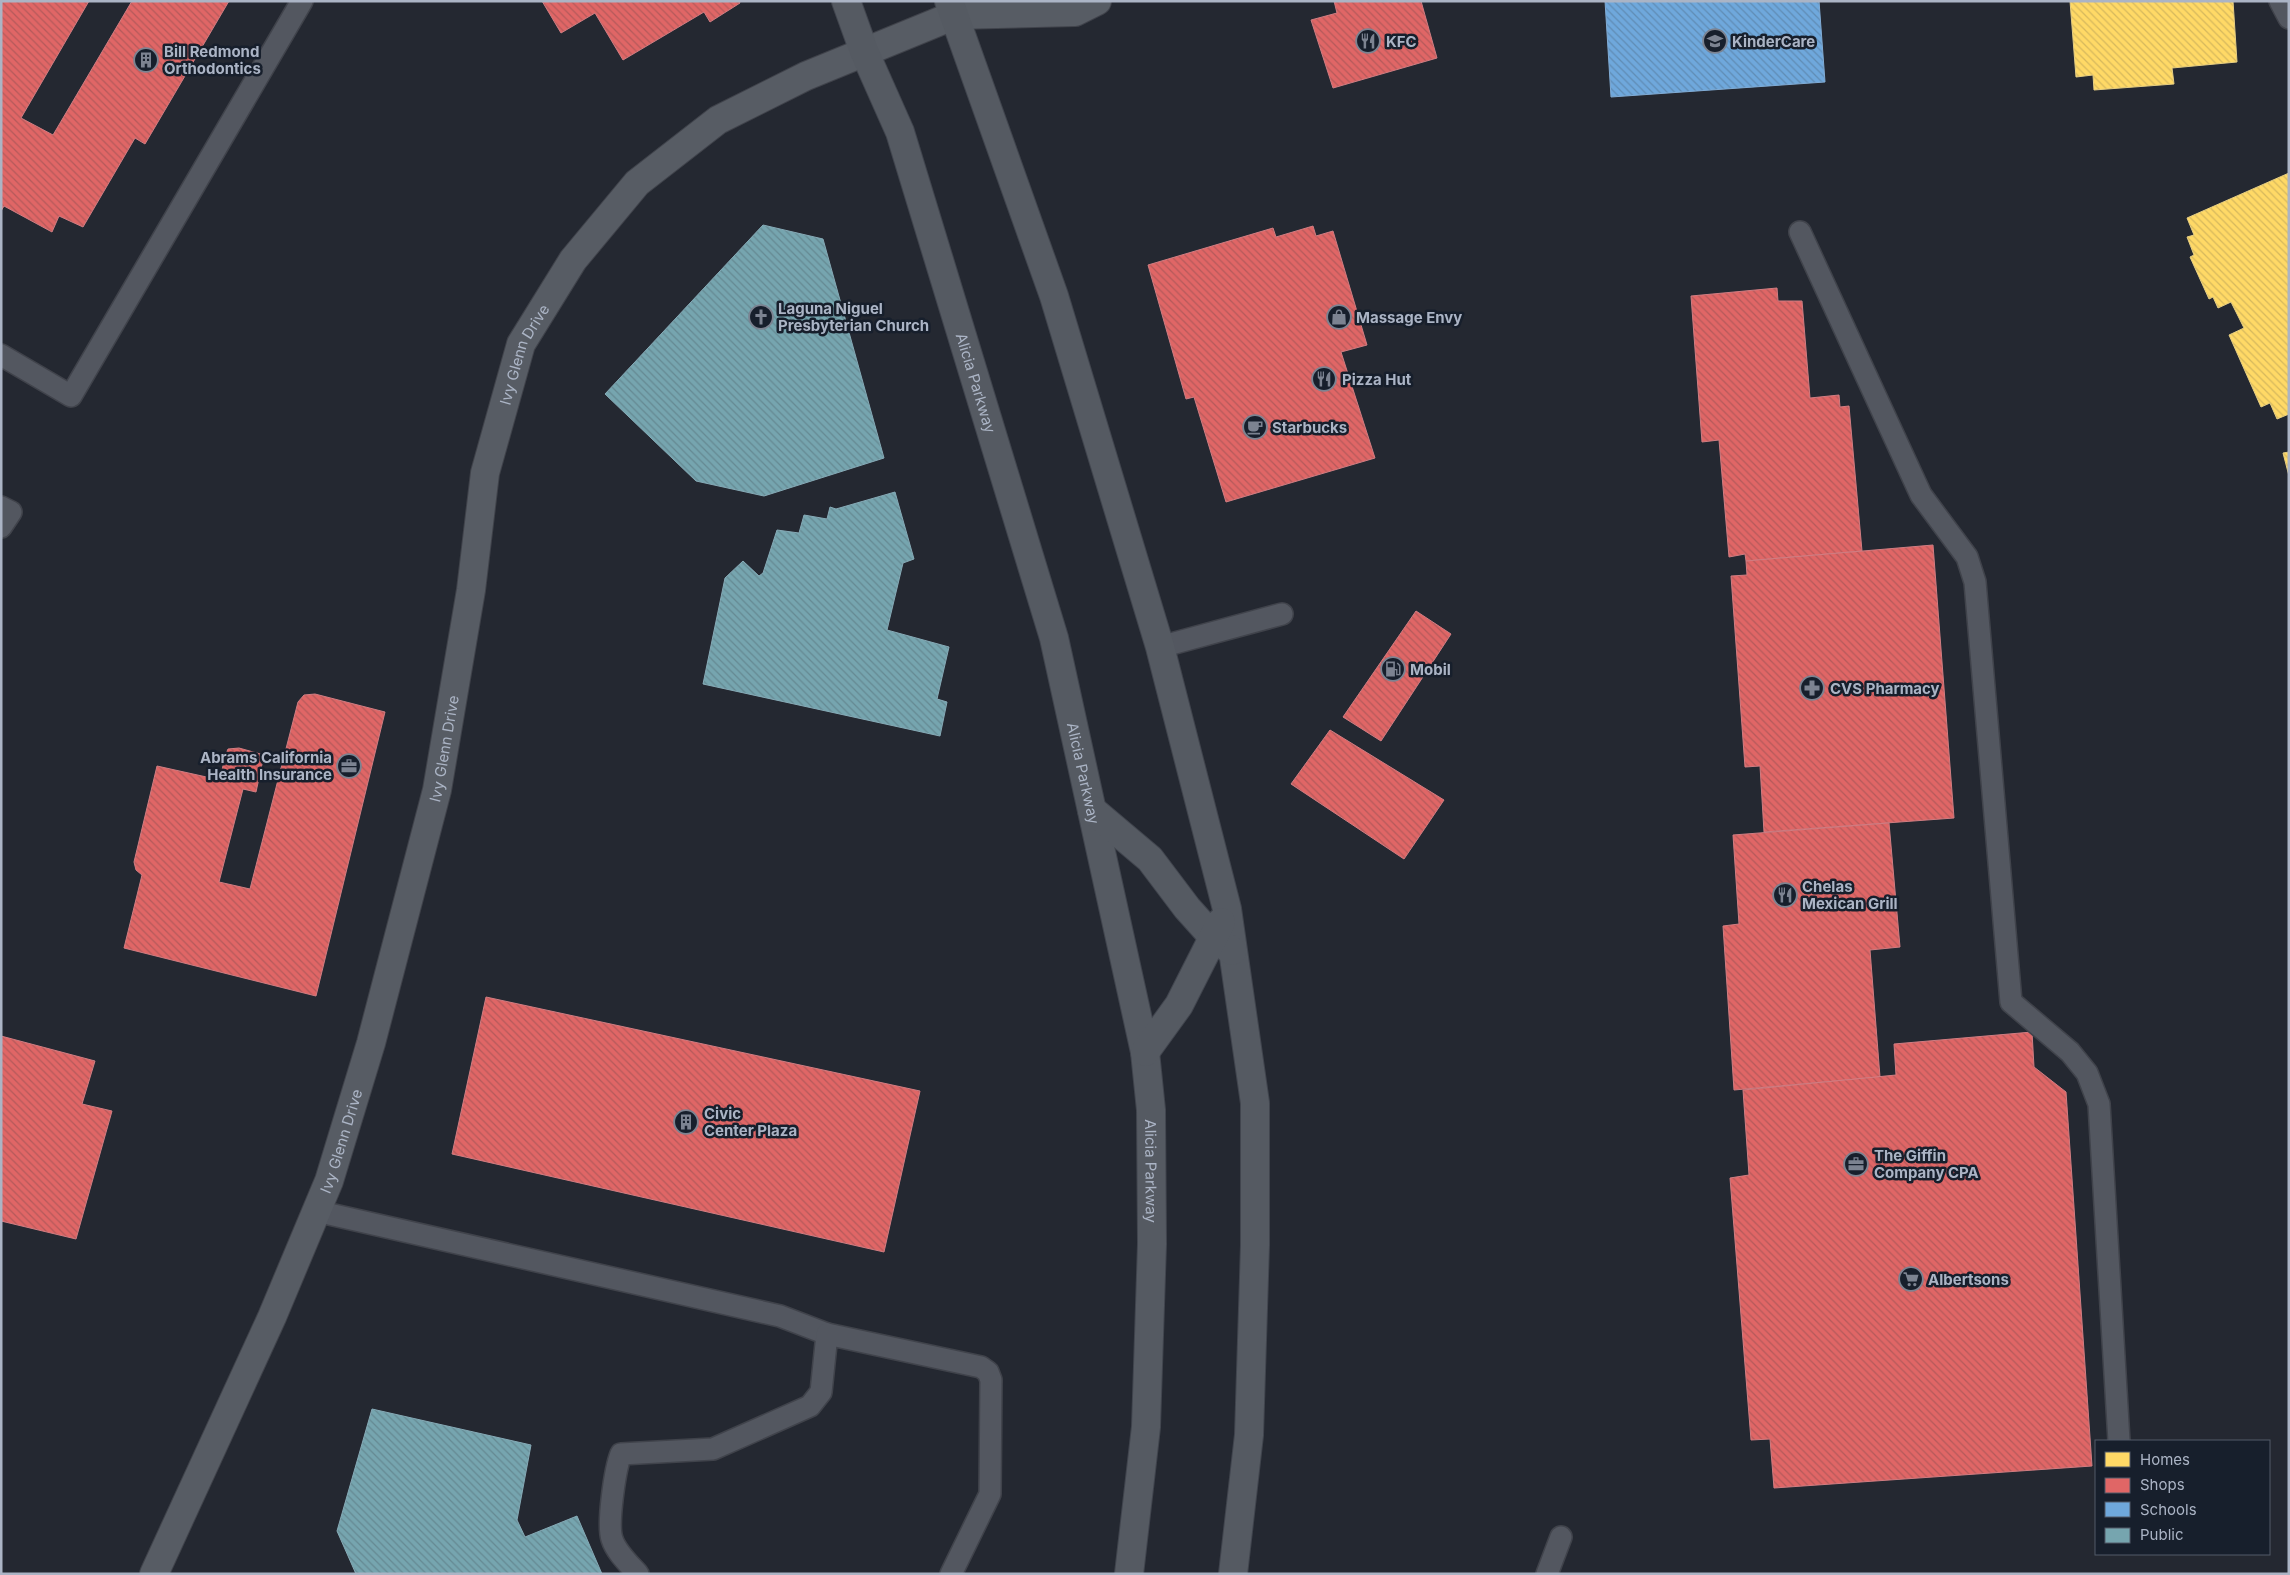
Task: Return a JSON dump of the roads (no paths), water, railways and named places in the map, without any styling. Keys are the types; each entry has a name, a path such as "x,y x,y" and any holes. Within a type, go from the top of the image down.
{"main road":[{"name":"Alicia Parkway","path":"846,1 864,51 900,132 1051,628 1145,1052 1151,1110 1152,1253 1146,1427 1129,1574"},
{"path":"958,6 1054,296 1160,647 1227,909 1223,944 1254,1103 1255,1226 1249,1435 1233,1574"},
{"path":"1092,810 1150,859 1186,908 1223,944"},
{"path":"1145,1052 1223,944"}],"street":[{"path":"958,6 1075,12 1097,1"},
{"name":"Ivy Glenn Drive","path":"154,1574 272,1317 329,1181 371,1043 437,790 471,590 485,473 521,344 573,260 637,183 718,120 806,76 864,51 958,6"}],"lane":[{"path":"1,355 71,396 302,1"},
{"path":"2280,1 2289,18"},
{"path":"1800,232 1921,495 1967,557 1976,582 2010,1002 2070,1052 2087,1073 2099,1104 2119,1440"},
{"path":"1,507 11,512 1,527"},
{"path":"1160,647 1282,614"},
{"path":"316,1211 772,1314 827,1334 981,1367 988,1372 991,1380 990,1494 951,1574"},
{"path":"638,1574 620,1553 612,1539 611,1524 616,1467 621,1454 713,1449 810,1406 821,1392 827,1334"},
{"path":"1547,1574 1561,1537"}],"place":[{"name":"KFC","path":"1368,41"},
{"name":"KinderCare","path":"1715,41"},
{"name":"Bill Redmond Orthodontics","path":"146,60"},
{"name":"Laguna Niguel Presbyterian Church","path":"761,317"},
{"name":"Massage Envy","path":"1339,317"},
{"name":"Pizza Hut","path":"1324,379"},
{"name":"Starbucks","path":"1255,427"},
{"name":"Mobil","path":"1393,669"},
{"name":"CVS Pharmacy","path":"1812,688"},
{"name":"Abrams California Health Insurance","path":"349,766"},
{"name":"Chelas Mexican Grill","path":"1785,895"},
{"name":"Civic Center Plaza","path":"686,1122"},
{"name":"The Giffin Company CPA","path":"1856,1164"},
{"name":"Albertsons","path":"1911,1279"}]}
